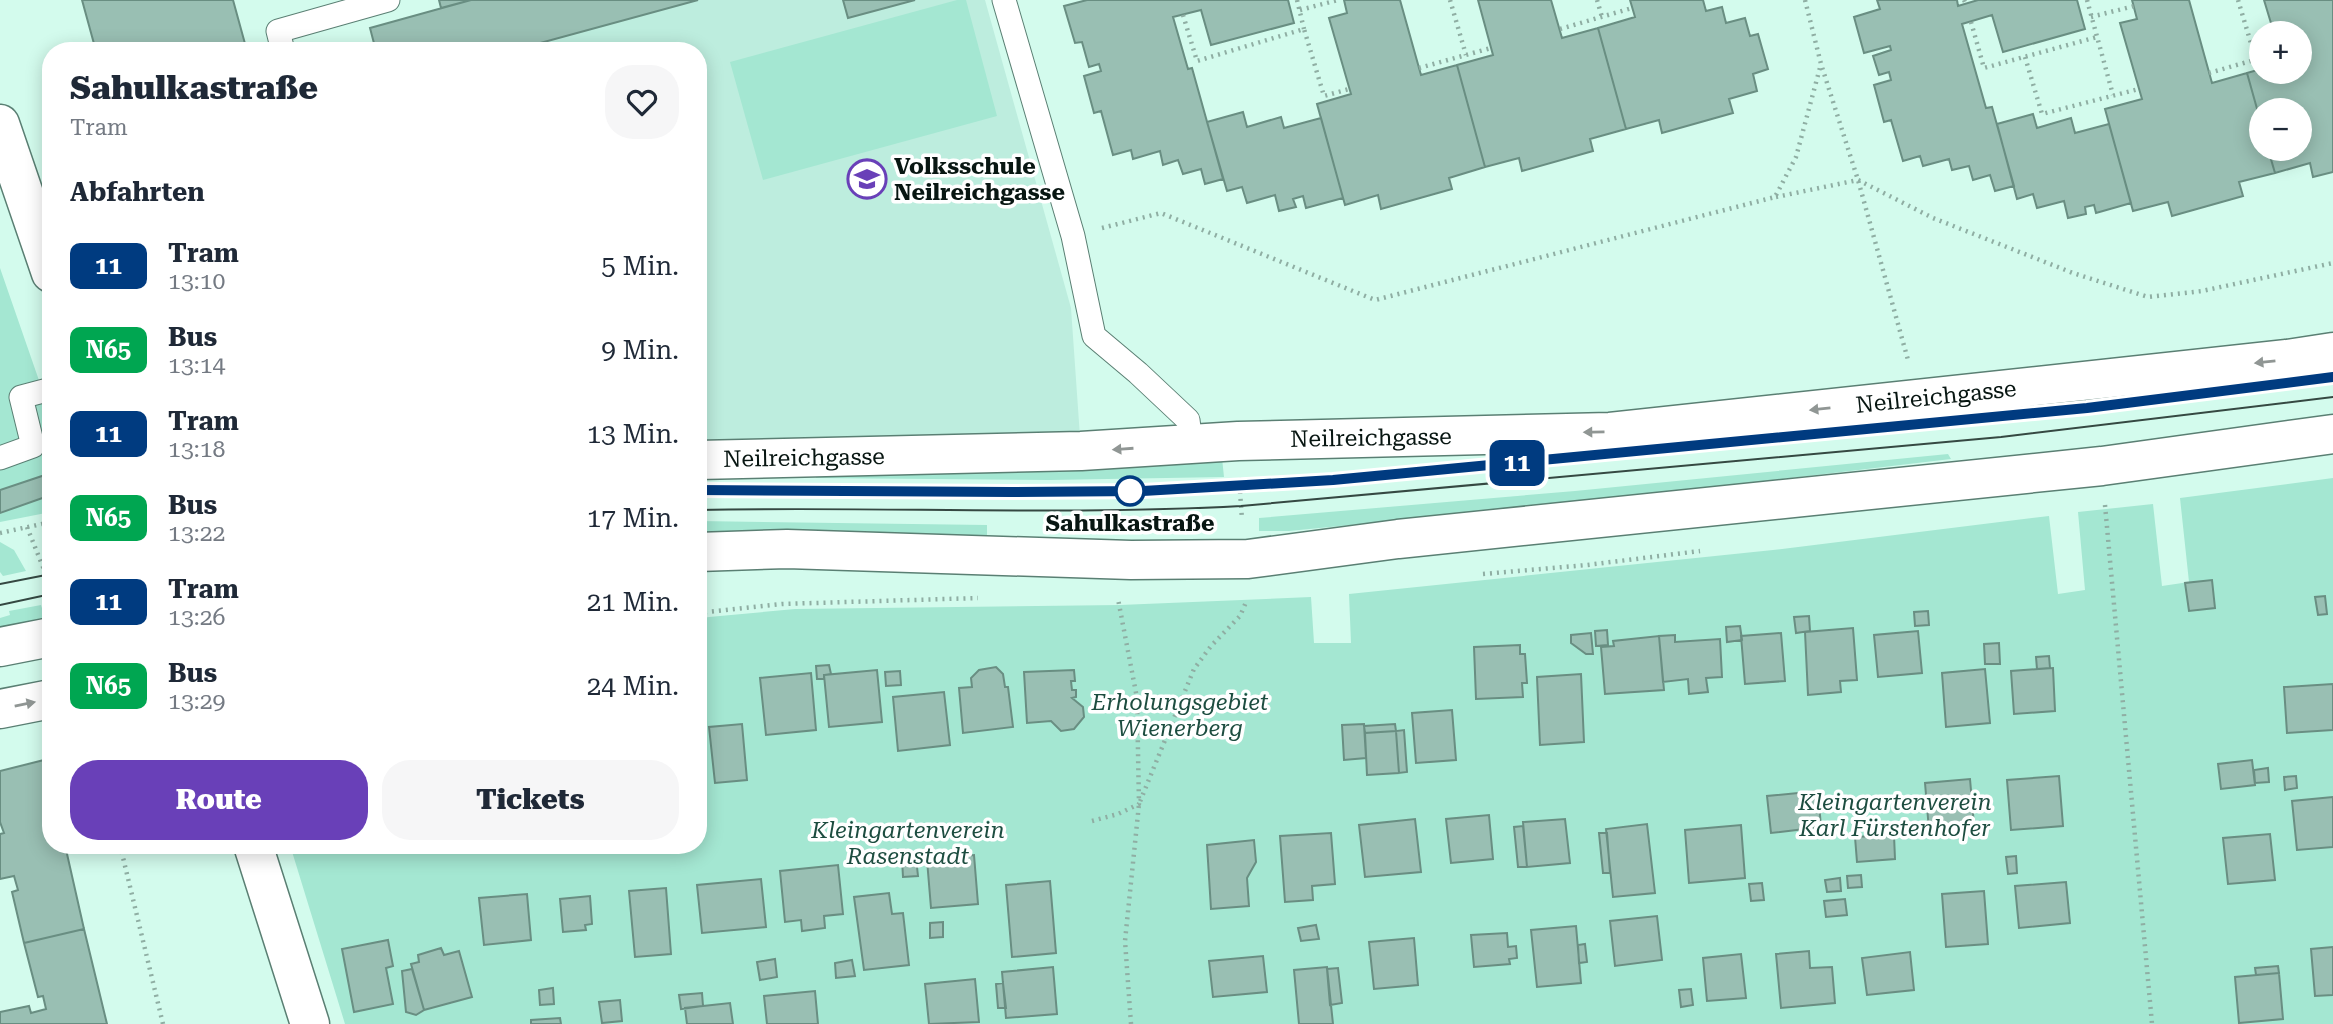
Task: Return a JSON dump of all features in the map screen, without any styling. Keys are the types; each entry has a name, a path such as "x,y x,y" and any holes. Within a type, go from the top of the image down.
{"street":[{"path":"0,124 42,247"},
{"name":"Neilreichgasse","path":"707,460 1080,452 1191,444 1611,432 2333,352"},
{"path":"707,552 787,549 1131,560 1248,559 1398,539 2102,466 2333,434"},
{"path":"707,571 787,549"},
{"path":"0,647 42,639"},
{"path":"0,709 42,701"},
{"path":"256,854 310,1024"}],"lane":[{"path":"281,42 278,31 388,0"},
{"path":"1004,0 1073,236 1094,336 1188,419 1191,444"},
{"path":"0,458 33,446 21,397 42,391"}],"path":[{"path":"1297,0 1324,96 1349,89"},
{"path":"1300,10 1338,0"},
{"path":"1450,0 1466,55"},
{"path":"1597,0 1602,17"},
{"path":"1805,0 1821,64 1858,180 1912,375 1914,399"},
{"path":"2087,0 2113,95"},
{"path":"2238,0 2249,31"},
{"path":"2091,17 2134,6"},
{"path":"1560,29 1632,8"},
{"path":"1183,15 1197,61 1304,29"},
{"path":"1971,22 1984,68 2097,37"},
{"path":"1419,68 1491,48"},
{"path":"2025,57 2042,114 2139,89"},
{"path":"2209,73 2249,62"},
{"path":"1775,197 1796,157 1821,64"},
{"path":"1073,236 1161,213 1375,300 1775,197 1858,180 1933,218 2073,274 2148,297 2202,291 2333,263"},
{"path":"2102,466 2152,1024"},
{"path":"0,533 42,524"},
{"path":"27,527 42,564"},
{"path":"1091,821 1118,814 1139,804 1194,668 1211,646 1240,617 1250,589 1248,559"},
{"path":"1118,594 1137,698 1139,804 1125,941 1131,1024"},
{"path":"122,854 163,1024"}],"shaded area":[{"name":"Volksschule Neilreichgasse","path":"471,0 985,0 1071,308 1081,451 707,460 707,42 374,42 370,28"}],"green space":[{"path":"957,0 966,0 997,116 763,180 730,62"},
{"path":"0,268 42,389 42,514 0,522"},
{"path":"1948,454 1951,459 1596,501 1289,531 1259,531 1259,518 1575,491"},
{"path":"1222,458 1224,477 1050,480 816,478 815,473"},
{"path":"2333,478 2333,1024 345,1024 293,854 707,854 707,617 795,609 1120,605 1311,597 1314,643 1351,643 1349,594 1773,550 2049,516 2058,594 2085,590 2078,512 2153,504 2162,586 2189,582 2180,498"},
{"path":"707,521 987,525 987,536 707,533"},
{"path":"0,542 14,550 26,571 3,576 0,572"},
{"path":"41,605 42,619 0,628 0,618 10,615 9,611"}],"building":[{"path":"82,0 233,0 245,42 94,42"},
{"path":"439,0 471,0 441,8"},
{"path":"471,0 698,0 544,42 374,42 370,28"},
{"path":"843,0 915,0 848,18"},
{"path":"1087,0 1288,0 1294,23 1211,45 1201,10 1173,17 1188,69 1192,68 1223,179 1205,184 1201,169 1183,174 1178,160 1163,165 1160,151 1133,159 1131,150 1113,155 1101,111 1094,113 1084,76 1101,71 1099,64 1089,67 1082,42 1075,43 1064,6"},
{"path":"1344,0 1400,0 1421,75 1457,65 1485,167 1449,178 1452,189 1381,209 1378,195 1345,205 1317,104 1351,94 1329,18 1347,13"},
{"path":"1478,0 1551,0 1562,38 1598,28 1626,129 1590,139 1593,151 1522,171 1519,158 1485,167 1457,65 1493,55"},
{"path":"1630,0 1703,0 1706,11 1722,7 1726,23 1745,18 1750,36 1758,34 1768,69 1753,74 1757,91 1729,99 1733,113 1662,133 1659,120 1626,129 1598,28 1635,17"},
{"path":"1877,0 1957,0 1958,6 1978,0 2077,0 2085,29 2003,52 1992,15 1962,24 1986,108 1992,107 2014,186 1995,191 1990,175 1973,180 1969,166 1952,170 1949,159 1923,166 1920,156 1903,161 1891,120 1884,122 1874,85 1891,80 1889,72 1879,75 1873,56 1891,50 1890,46 1864,53 1854,17 1880,9"},
{"path":"2132,0 2189,0 2212,83 2247,73 2254,98 2249,98 2249,161 2272,161 2275,173 2239,182 2243,196 2172,216 2168,202 2133,211 2105,109 2142,99 2120,23 2137,19"},
{"path":"2264,0 2333,0 2333,172 2313,177 2310,163 2275,173 2272,161 2312,161 2312,98 2254,98 2250,84 2312,84 2312,21 2270,21"},
{"path":"1243,112 1247,127 1281,117 1284,128 1321,118 1343,198 1306,208 1303,196 1293,199 1296,207 1279,211 1275,195 1247,203 1242,187 1227,191 1207,122"},
{"path":"2033,114 2037,128 2071,118 2075,133 2109,124 2131,203 2096,213 2094,205 2085,207 2086,214 2068,218 2064,201 2037,208 2033,194 2017,199 1997,124"},
{"path":"42,476 42,498 0,513 0,490"},
{"path":"2212,580 2215,608 2189,611 2185,583"},
{"path":"2325,596 2327,614 2318,615 2315,597"},
{"path":"1928,611 1929,625 1915,626 1914,612"},
{"path":"1809,616 1810,631 1796,633 1794,617"},
{"path":"1740,626 1742,640 1727,642 1726,627"},
{"path":"1853,628 1857,680 1840,681 1841,692 1808,695 1805,632"},
{"path":"1607,630 1608,645 1596,646 1595,631"},
{"path":"1918,631 1922,673 1878,677 1874,635"},
{"path":"1591,633 1593,654 1586,654 1571,643 1571,635"},
{"path":"1781,633 1785,681 1745,684 1741,636"},
{"path":"1675,635 1675,642 1720,639 1722,677 1706,678 1708,692 1689,694 1688,679 1663,682 1659,636"},
{"path":"1659,636 1664,690 1605,694 1601,647 1614,646 1613,641"},
{"path":"1999,643 2000,664 1985,664 1984,644"},
{"path":"1520,645 1520,654 1525,654 1527,683 1522,683 1523,697 1476,699 1474,647"},
{"path":"2049,656 2050,668 2037,669 2036,657"},
{"path":"829,665 831,674 824,675 824,679 817,679 816,666"},
{"path":"996,667 1003,674 1005,687 1008,687 1013,727 963,733 959,688 972,687 971,678 979,670"},
{"path":"2053,668 2055,711 2014,714 2011,671"},
{"path":"1985,669 1990,723 1946,727 1942,673"},
{"path":"877,670 882,722 829,727 824,675"},
{"path":"1074,670 1075,681 1071,681 1076,697 1072,698 1083,707 1084,717 1074,729 1061,731 1051,721 1027,723 1024,672"},
{"path":"900,671 901,685 886,686 885,672"},
{"path":"811,673 816,730 766,735 760,678"},
{"path":"1581,674 1584,742 1540,745 1537,677"},
{"path":"2333,684 2333,730 2287,733 2284,687"},
{"path":"944,692 950,745 898,751 893,697"},
{"path":"1452,710 1456,760 1416,763 1412,713"},
{"path":"742,724 747,780 715,783 709,727"},
{"path":"1364,724 1366,758 1344,760 1342,725"},
{"path":"1395,724 1396,731 1365,733 1364,726"},
{"path":"1404,730 1407,772 1399,773 1396,731"},
{"path":"1396,731 1399,773 1367,775 1365,733"},
{"path":"42,760 42,854 67,854 84,929 24,943 12,892 18,890 14,876 0,879 0,834 4,833 0,822 0,771"},
{"path":"2252,760 2255,785 2221,789 2218,764"},
{"path":"2268,768 2269,782 2255,783 2254,770"},
{"path":"2059,776 2063,826 2011,830 2007,780"},
{"path":"2296,776 2297,788 2285,790 2284,777"},
{"path":"1970,779 1974,825 1929,830 1925,783"},
{"path":"1818,791 1821,827 1771,833 1767,796"},
{"path":"2333,797 2333,847 2297,850 2292,801"},
{"path":"1489,815 1493,859 1451,863 1446,819"},
{"path":"1415,819 1421,872 1365,877 1359,825"},
{"path":"1565,819 1570,863 1527,867 1523,822"},
{"path":"1647,824 1655,893 1613,897 1606,829"},
{"path":"1741,825 1745,878 1689,883 1685,830"},
{"path":"1523,826 1527,867 1518,867 1514,827"},
{"path":"1331,833 1335,884 1312,886 1313,900 1285,902 1280,836"},
{"path":"1599,833 1607,833 1610,873 1603,873"},
{"path":"2270,834 2275,880 2228,884 2223,838"},
{"path":"1894,835 1895,859 1857,862 1855,837"},
{"path":"1254,840 1256,862 1247,878 1249,906 1211,909 1207,845"},
{"path":"974,855 978,904 931,908 927,860"},
{"path":"2016,856 2017,873 2008,874 2006,857"},
{"path":"916,858 918,876 903,877 902,859"},
{"path":"838,865 843,914 824,916 825,928 802,931 801,920 785,922 780,871"},
{"path":"1861,875 1862,887 1848,888 1847,876"},
{"path":"1840,878 1841,891 1827,892 1825,880"},
{"path":"761,879 766,927 702,933 697,885"},
{"path":"1050,881 1056,953 1012,957 1006,885"},
{"path":"2066,882 2070,923 2019,928 2015,886"},
{"path":"1762,883 1764,900 1751,901 1749,884"},
{"path":"666,888 671,954 635,957 629,891"},
{"path":"1984,891 1988,944 1946,947 1942,894"},
{"path":"889,893 892,914 903,913 909,965 864,970 854,897"},
{"path":"527,894 531,940 484,945 479,898"},
{"path":"590,896 592,924 585,925 586,930 563,932 560,899"},
{"path":"1845,899 1847,915 1826,917 1824,901"},
{"path":"1657,916 1662,960 1615,966 1610,921"},
{"path":"943,922 943,937 930,938 930,923"},
{"path":"1316,925 1319,939 1301,941 1298,928"},
{"path":"1576,926 1581,983 1537,987 1531,930"},
{"path":"84,929 107,1024 0,1024 0,1012 29,1006 31,1013 46,1009 43,996 38,997 24,943"},
{"path":"1507,933 1508,947 1516,946 1517,958 1509,959 1510,964 1474,967 1471,935"},
{"path":"1414,938 1418,985 1374,989 1369,942"},
{"path":"388,940 393,966 386,968 393,1004 354,1012 342,949"},
{"path":"1585,944 1587,962 1579,963 1578,945"},
{"path":"2333,947 2333,995 2315,996 2311,949"},
{"path":"441,948 444,955 459,951 472,997 424,1010 411,964 419,962 418,955"},
{"path":"1809,951 1810,968 1832,967 1835,1003 1781,1008 1776,954"},
{"path":"1910,952 1914,990 1867,995 1862,958"},
{"path":"1741,954 1746,998 1707,1001 1703,958"},
{"path":"1263,956 1267,992 1213,997 1209,961"},
{"path":"775,959 777,977 760,980 757,962"},
{"path":"852,960 855,976 836,978 835,963"},
{"path":"2278,966 2279,973 2256,975 2255,968"},
{"path":"1053,967 1057,1014 1006,1018 1002,972"},
{"path":"1327,967 1333,1024 1299,1024 1294,970"},
{"path":"1338,968 1342,1003 1330,1005 1327,969"},
{"path":"412,969 424,1010 416,1015 406,1012 402,971"},
{"path":"2279,973 2283,1019 2239,1023 2235,977"},
{"path":"975,979 979,1022 929,1024 925,984"},
{"path":"1003,983 1006,1008 998,1008 996,984"},
{"path":"553,988 554,1004 540,1005 539,990"},
{"path":"1691,989 1693,1005 1681,1007 1679,990"},
{"path":"815,991 818,1024 767,1024 764,996"},
{"path":"702,993 703,1006 681,1009 679,995"},
{"path":"620,1000 622,1021 602,1023 599,1002"},
{"path":"730,1003 733,1024 687,1024 685,1008"},
{"path":"560,1018 561,1024 531,1024 531,1020"}],"tram line":[{"path":"707,490 1143,491 1333,480 2087,408 2333,377"},
{"name":"11","path":"707,490 1143,491 1333,480 2087,408 2333,377"},
{"path":"707,510 1037,511 1241,506 2001,437 2333,397"},
{"path":"0,584 42,576"},
{"path":"0,605 42,596"}],"place":[{"name":"Volksschule Neilreichgasse","path":"867,179"},
{"name":"Sahulkastraße","path":"1130,491"}],"park label":[{"name":"Erholungsgebiet Wienerberg","path":"1180,715"},
{"name":"Kleingartenverein Karl Fürstenhofer","path":"1895,815"},
{"name":"Kleingartenverein Rasenstadt","path":"908,843"}]}
